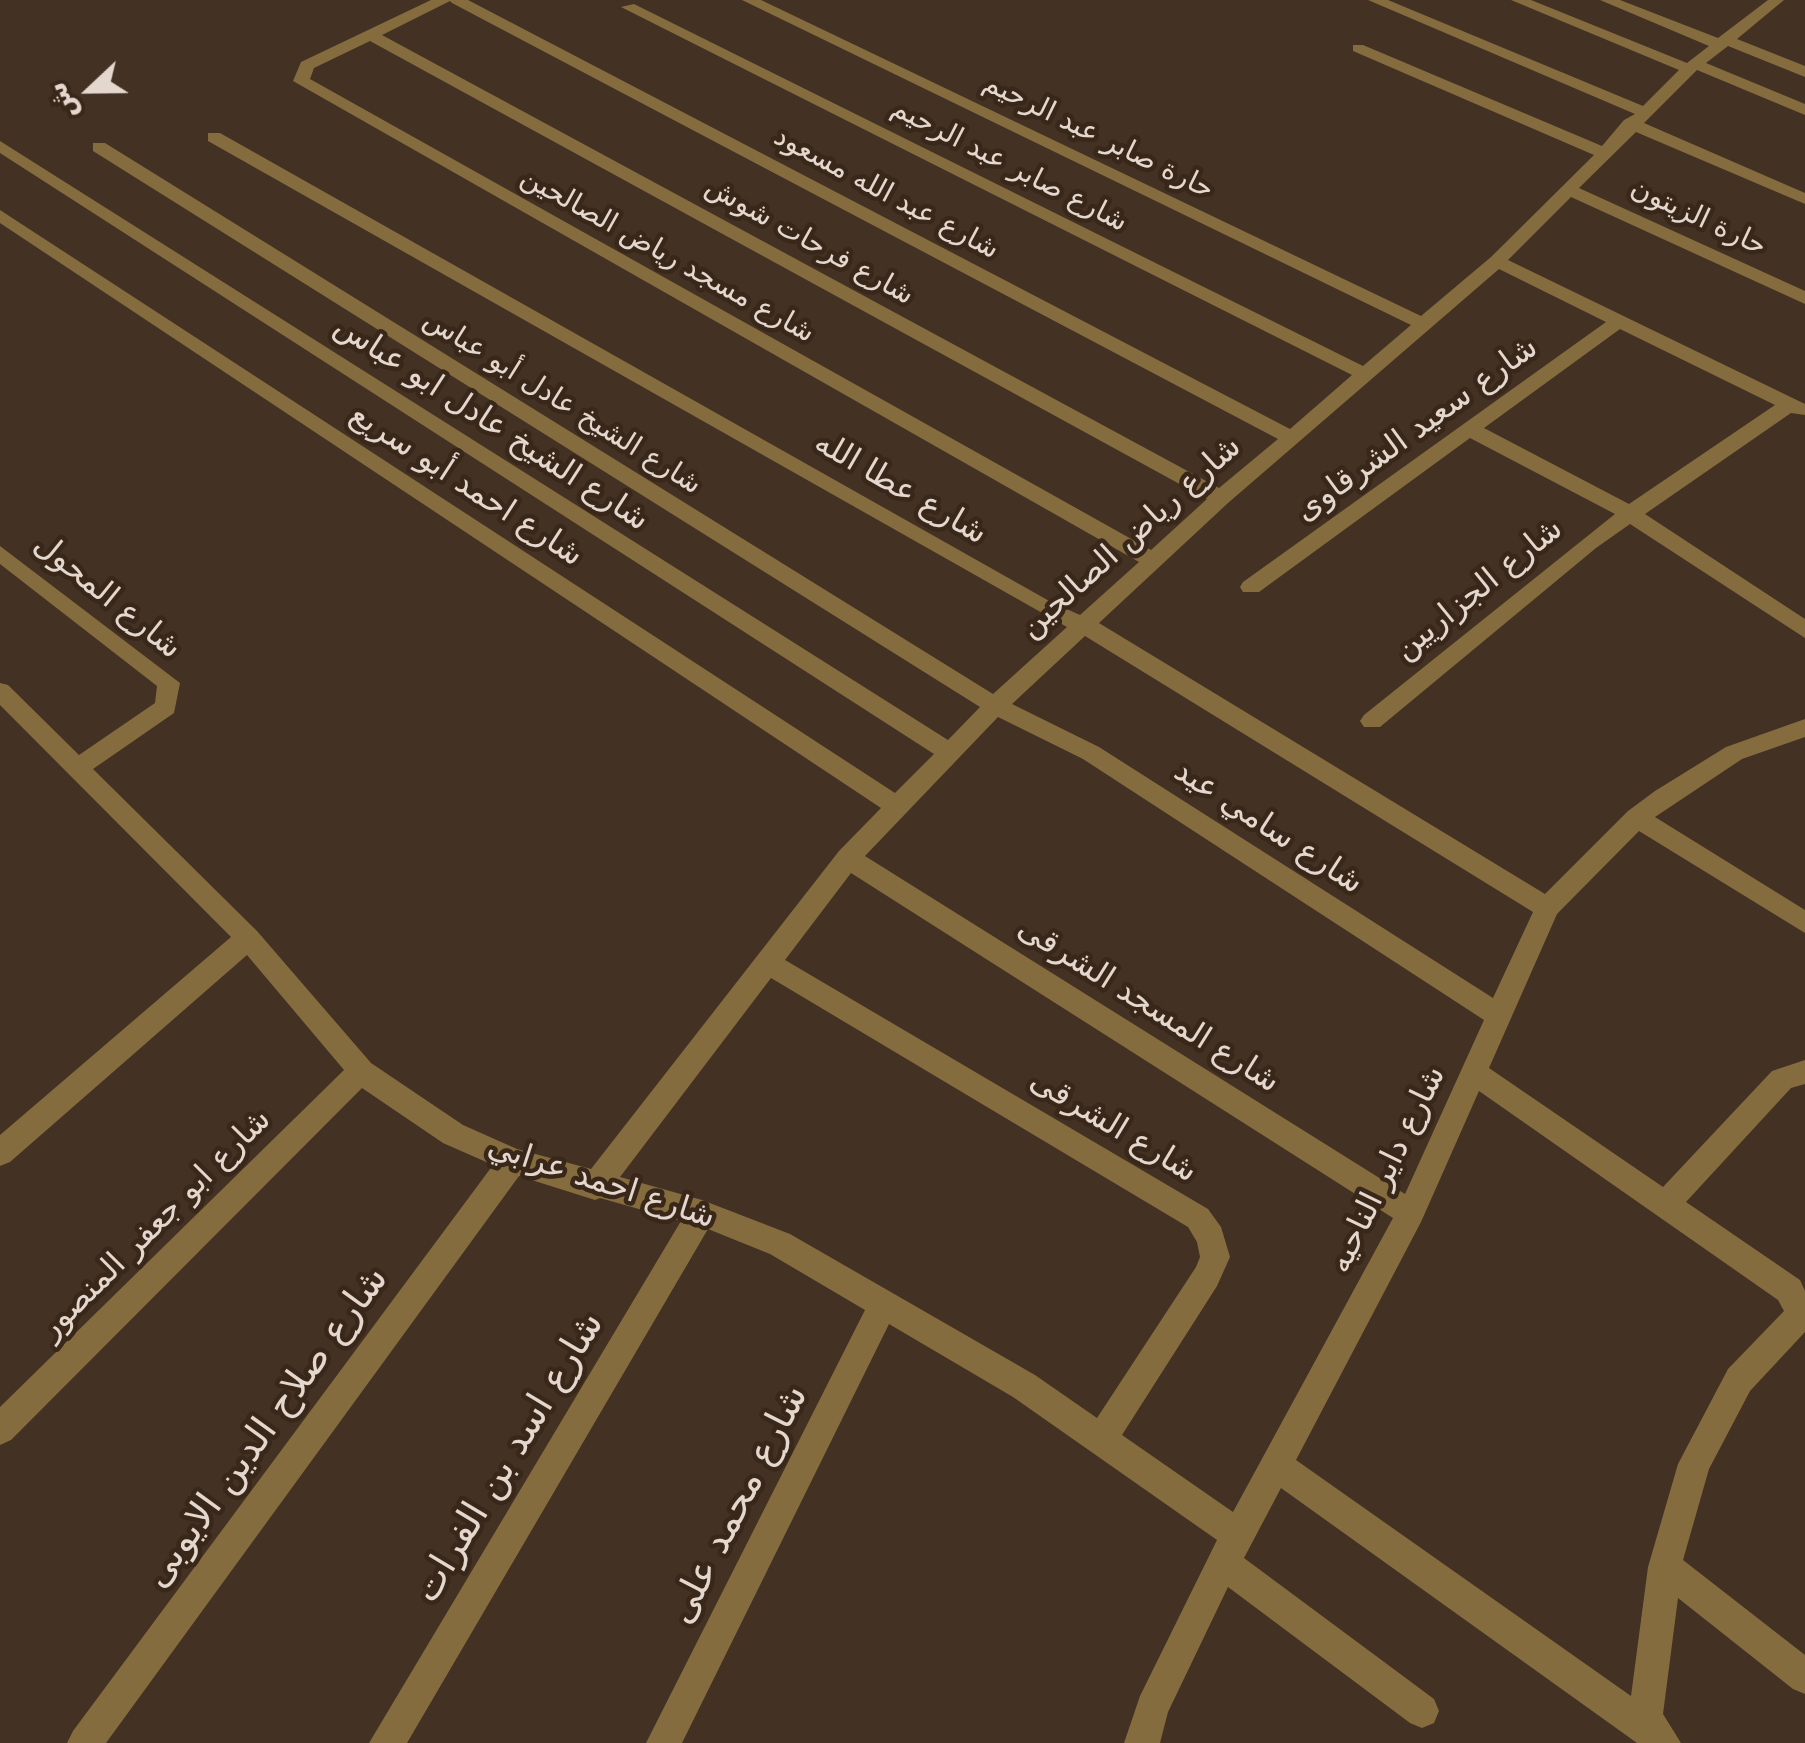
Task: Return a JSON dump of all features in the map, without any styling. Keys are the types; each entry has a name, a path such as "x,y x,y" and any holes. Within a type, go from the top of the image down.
{"street":[{"name":"شارع مسجد رياض الصالحين","path":"443,0 307,65 301,81 1154,560"},
{"name":"شارع عبد الله مسعود","path":"456,0 1290,437"},
{"name":"حارة صابر عبد الرحيم","path":"749,0 1423,324"},
{"path":"1375,0 1636,117 1805,199"},
{"path":"1518,0 1805,110"},
{"path":"1607,0 1805,72"},
{"name":"شارع رياض الصالحين","path":"596,1187 848,858 995,706 1221,498 1496,261 1636,117 1692,66 1777,0"},
{"name":"شارع صابر عبد الرحيم","path":"629,8 1364,374"},
{"name":"شارع فرحات شوش","path":"370,34 1221,498"},
{"path":"1358,48 1602,152"},
{"name":"شارع عطا الله","path":"214,136 1043,607 1084,626 1547,908"},
{"name":"شارع الشيخ عادل ابو عباس","path":"0,146 950,753"},
{"name":"شارع الشيخ عادل أبو عباس","path":"99,147 995,706"},
{"name":"حارة الزيتون","path":"1567,189 1805,298"},
{"name":"شارع احمد أبو سريع","path":"0,215 899,808"},
{"path":"1496,261 1798,408"},
{"name":"شارع سعيد الشرقاوى","path":"1251,587 1619,320"},
{"name":"شارع الجزاريين","path":"1372,721 1482,626 1629,513 1798,408"},
{"path":"1469,429 1629,513 1805,630"},
{"name":"شارع المحول","path":"0,553 168,682 166,708 78,767"},
{"name":"شارع احمد عرابي","path":"0,691 248,938 361,1070 453,1134 513,1161 596,1187 702,1213 780,1244 1024,1386 1102,1440 1422,1711"},
{"name":"شارع سامي عيد","path":"995,706 1091,754 1499,1016"},
{"name":"شارع داير الناحيه","path":"1142,1743 1152,1708 1230,1549 1411,1214 1547,908 1637,818 1734,752 1805,728"},
{"path":"1637,818 1805,923"},
{"name":"شارع المسجد الشرقى","path":"848,858 1411,1214"},
{"path":"0,1153 248,938"},
{"name":"شارع الشرقى","path":"770,964 1198,1218 1211,1237 1216,1258 1102,1440"},
{"name":"شارع ابو جعفر المنصور","path":"0,1429 361,1070"},
{"path":"1474,1072 1788,1290 1801,1315 1740,1380 1694,1464 1665,1567 1646,1714 1658,1738"},
{"path":"1664,1206 1782,1079 1805,1072"},
{"name":"شارع صلاح الدين الايوبى","path":"85,1743 513,1161"},
{"name":"شارع اسد بن الفرات","path":"387,1743 702,1213"},
{"name":"شارع محمد على","path":"664,1743 884,1303"},
{"path":"1276,1465 1658,1738"},
{"path":"1665,1567 1805,1677"}]}
